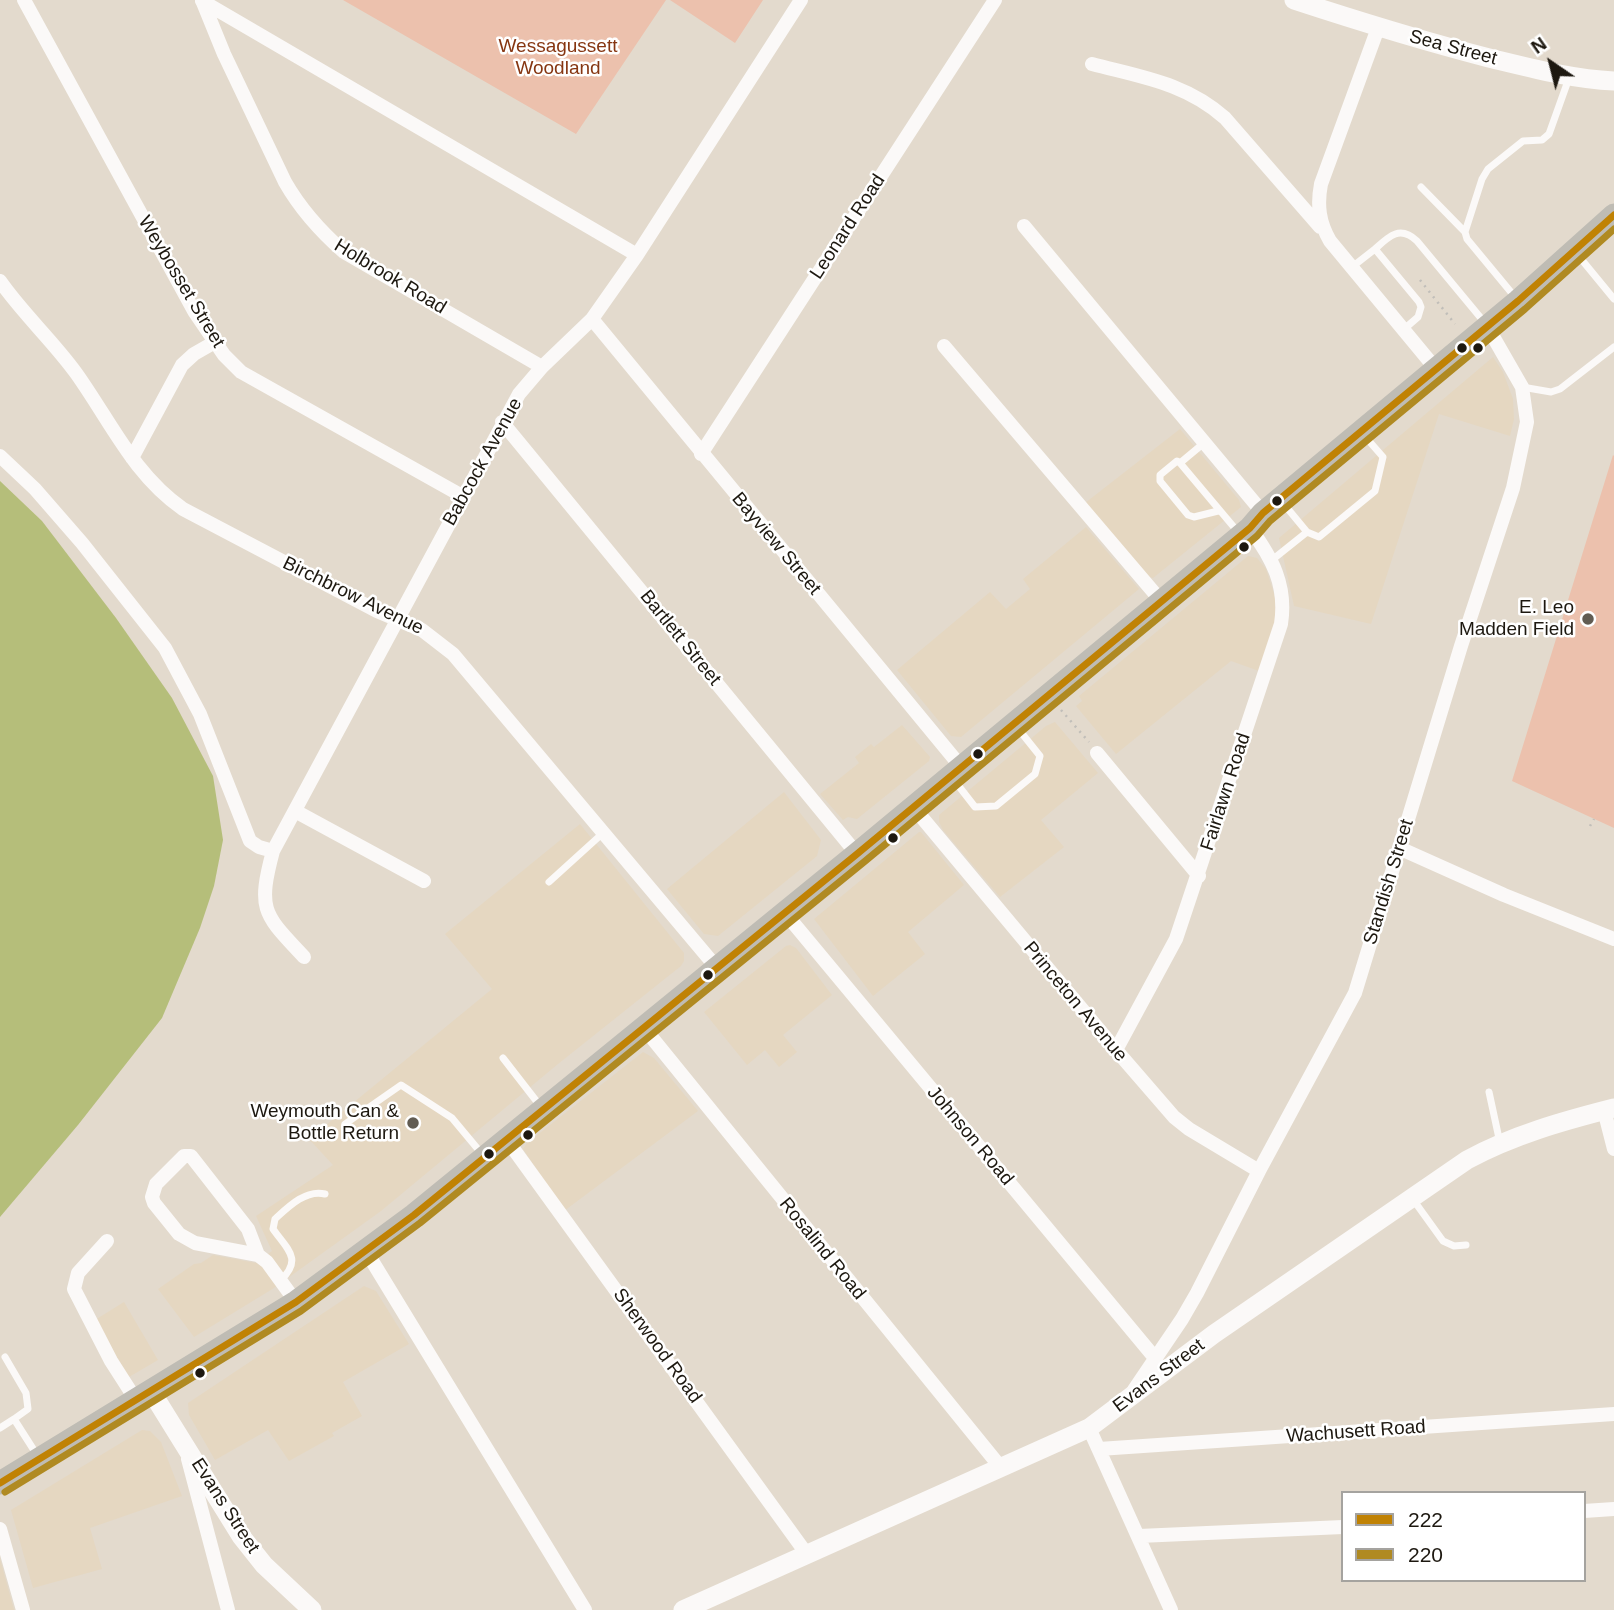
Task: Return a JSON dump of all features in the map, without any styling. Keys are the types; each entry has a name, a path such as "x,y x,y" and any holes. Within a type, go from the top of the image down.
{"main road":[{"path":"0,1483 296,1302 485,1158 1162,602 1518,301 1614,215"}],"street":[{"name":"Weybosset Street","path":"24,0 194,311 215,342 241,372 464,497"},
{"path":"202,0 637,255"},
{"name":"Holbrook Road","path":"202,0 224,54 285,182 297,202 323,234 344,252 542,367"},
{"name":"Babcock Avenue","path":"304,957 267,912 265,883 273,851 519,394 542,367 592,319 637,255 802,0"},
{"name":"Leonard Road","path":"701,454 995,0"},
{"name":"Sea Street","path":"1294,0 1378,28 1569,78 1614,81"},
{"path":"1326,233 1319,216 1321,184 1378,28"},
{"path":"1092,64 1184,89 1210,104 1326,233 1436,369"},
{"name":"Fairlawn Road","path":"1024,226 1204,443 1258,519 1282,587 1284,605 1281,624 1199,876 1176,939 1116,1050"},
{"name":"Birchbrow Avenue","path":"0,281 76,374 132,458 161,494 183,509 377,611 422,630 453,654 717,968"},
{"name":"Bayview Street","path":"592,319 957,772"},
{"name":"Standish Street","path":"1125,1402 1197,1293 1355,993 1461,646 1513,488 1527,422 1522,387 1487,326"},
{"path":"132,458 183,365 194,354 215,342"},
{"path":"944,346 1162,602"},
{"name":"Bartlett Street","path":"502,422 857,854"},
{"path":"0,456 35,489 82,543 165,648 200,714 250,841 273,851"},
{"path":"1097,753 1199,876"},
{"name":"Princeton Avenue","path":"914,807 1174,1117 1259,1171"},
{"path":"295,811 424,881"},
{"path":"1399,848 1504,895 1614,939"},
{"name":"Johnson Road","path":"785,913 1155,1358"},
{"name":"Rosalind Road","path":"644,1028 1002,1469"},
{"path":"1609,1109 1614,1149"},
{"name":"Evans Street","path":"682,1610 1089,1428 1214,1334 1458,1166 1500,1143 1541,1128 1609,1109"},
{"name":"Sherwood Road","path":"507,1140 806,1553"},
{"path":"258,1255 248,1229 191,1156 184,1156 160,1178 153,1191 154,1203 179,1234 204,1246 258,1255 267,1262 296,1302"},
{"path":"107,1241 78,1273 74,1289 111,1361 143,1396"},
{"path":"366,1251 585,1610"},
{"name":"Evans Street","path":"143,1396 184,1444 225,1512 264,1565 312,1610"},
{"name":"Wachusett Road","path":"1099,1449 1614,1414"},
{"path":"1089,1428 1171,1610"},
{"path":"184,1444 228,1610"},
{"path":"1586,1511 1614,1508"},
{"path":"1139,1536 1341,1527"},
{"path":"0,1529 23,1610"}],"lane":[{"path":"1465,232 1482,179 1488,169 1523,141 1542,140 1549,134 1569,78"},
{"path":"1420,187 1465,232 1467,239 1518,301"},
{"path":"1352,268 1393,233 1412,236 1487,326"},
{"path":"1375,249 1421,307 1418,317 1403,330"},
{"path":"1575,251 1614,299"},
{"path":"1522,387 1560,390 1614,348"},
{"path":"1204,443 1160,475 1160,481 1188,515 1194,517 1218,511 1258,519 1319,537 1375,491 1383,457 1361,431"},
{"path":"1180,463 1218,511"},
{"path":"1272,561 1307,532"},
{"path":"957,772 975,807 996,806 1035,774 1040,756 1014,724"},
{"path":"549,882 603,832"},
{"path":"503,1058 543,1111"},
{"path":"345,1124 401,1084 452,1118 485,1158"},
{"path":"1489,1092 1500,1143"},
{"path":"281,1280 292,1268 293,1261 274,1229 275,1219 308,1195 320,1192 325,1194"},
{"path":"1412,1197 1443,1241 1454,1246 1466,1245"},
{"path":"0,1428 28,1409 26,1393 5,1357"},
{"path":"14,1419 40,1460"}],"path":[{"path":"1419,280 1455,324"},
{"path":"1049,695 1097,753"},
{"path":"1590,827 1594,819"}],"shaded area":[{"path":"1493,357 1503,372 1513,399 1514,419 1510,436 1439,414 1371,624 1294,606 1279,538"},
{"path":"1180,429 1239,500 1241,507 1153,578 1146,576 1085,503"},
{"path":"0,481 42,521 116,618 172,698 213,776 223,840 214,886 200,928 162,1018 78,1125 0,1217"},
{"path":"1086,527 1139,589 961,737 951,736 897,670 990,592 1006,609 1030,589 1023,579"},
{"path":"1248,556 1257,558 1266,569 1276,600 1276,622 1259,671 1231,661 1116,754 1076,706 1082,701 1079,696"},
{"path":"1055,722 1098,773 1041,820 1064,847 1000,897 943,830 939,815 1046,726"},
{"path":"902,725 930,757 929,761 857,819 848,817 843,820 820,794 859,763 855,757 871,744 874,747"},
{"path":"784,792 821,840 817,856 718,936 704,934 667,889"},
{"path":"580,824 684,953 681,966 381,1211 274,1288 194,1337 158,1289 194,1264 213,1255 256,1263 272,1251 256,1216 333,1165 309,1139 492,989 445,934"},
{"path":"919,832 964,885 908,932 925,954 873,996 814,919"},
{"path":"790,945 796,948 832,995 783,1035 797,1052 779,1067 765,1050 747,1065 704,1012"},
{"path":"643,1052 654,1058 698,1111 564,1211 523,1149 527,1143"},
{"path":"364,1286 376,1291 409,1344 343,1382 362,1416 332,1433 334,1436 289,1461 268,1430 215,1460 189,1415 188,1403"},
{"path":"124,1302 158,1360 129,1377 95,1320"},
{"path":"142,1430 150,1431 161,1442 182,1496 90,1528 102,1569 33,1588 11,1510"},
{"path":"0,1559 14,1610 0,1610"}],"green space":[{"name":"Wessagussett Woodland","path":"343,0 666,0 576,134"},
{"path":"670,0 763,0 735,43"},
{"name":"E. Leo Madden Field","path":"1614,456 1614,828 1512,781"}],"transit line":[{"name":"222","path":"0,1483 296,1302 414,1215 857,854 1250,528 1263,513 1518,301 1614,215"},
{"name":"220","path":"5,1492 301,1311 420,1223 864,862 1257,536 1270,521 1525,309 1614,229"}],"place":[{"name":"E. Leo Madden Field","path":"1588,619"},
{"name":"Weymouth Can & Bottle Return","path":"413,1123"}]}
